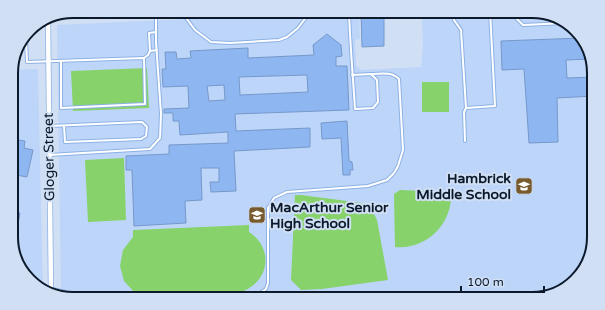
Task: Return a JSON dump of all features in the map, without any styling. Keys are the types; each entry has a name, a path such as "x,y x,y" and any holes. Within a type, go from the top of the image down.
{"street":[{"name":"Gloger Street","path":"48,24 51,287"}],"lane":[{"path":"50,155 150,149 160,138 161,114 156,18"},
{"path":"186,18 195,30 211,42 230,43 279,40 287,37 298,28 306,18"},
{"path":"350,18 355,109 373,108 378,102 377,80 370,74"},
{"path":"453,18 461,30 466,108 464,112 465,141"},
{"path":"466,108 495,106 490,18"},
{"path":"516,18 523,25 555,24"},
{"path":"26,44 27,62 144,58 150,51 149,33 156,32"},
{"path":"150,51 157,50"},
{"path":"61,61 61,108 145,104 144,58"},
{"path":"262,292 266,289 268,283 268,208 274,198 287,192 368,186 387,180 396,169 403,150 399,79 395,75 389,73 352,74"},
{"path":"49,126 142,122 147,127 146,136 141,139 65,142 64,126"}],"shaded area":[{"name":"MacArthur Senior High School","path":"208,18 359,18 360,39 355,40 356,65 361,70 421,67 423,47 422,18 532,18 550,21 563,27 576,39 583,52 587,66 587,237 584,255 578,268 563,283 550,289 536,292 66,292 61,291 57,25"},
{"path":"38,69 43,283 29,271 25,265 18,244 18,70"}],"green space":[{"path":"147,68 149,108 73,111 71,71"},
{"path":"422,82 449,82 449,112 422,112"},
{"path":"124,158 126,220 88,222 85,160"},
{"path":"400,190 451,192 447,215 435,233 417,244 406,247 395,247 394,194"},
{"path":"295,195 362,203 372,210 377,220 388,280 322,289 301,290 291,280"},
{"path":"249,225 249,232 258,239 263,248 265,266 262,275 256,283 240,292 134,292 124,281 120,266 123,250 133,237 133,230"}],"building":[{"path":"361,18 384,18 384,46 362,47"},
{"path":"327,34 341,45 342,56 336,57 336,66 347,66 349,110 235,114 236,131 310,128 310,147 234,151 236,191 211,192 210,182 219,182 219,168 201,168 202,200 185,201 186,223 134,226 132,170 126,170 126,156 169,154 169,145 228,143 228,132 180,135 179,121 173,121 173,113 164,113 164,109 189,108 188,86 163,87 162,69 166,69 165,52 176,52 177,59 191,58 190,51 248,48 248,58 314,55 313,45","holes":["307,75 308,92 240,95 239,77","224,85 225,100 209,101 207,86"]},
{"path":"575,38 580,45 585,59 566,60 567,78 587,77 587,96 557,98 558,142 529,143 524,69 502,70 501,41"},
{"path":"347,121 349,161 352,162 353,170 350,170 350,175 343,175 341,138 322,139 321,123"},
{"path":"18,140 25,141 24,148 33,150 27,177 18,175"},
{"path":"18,213 20,213 18,224"}],"place":[{"name":"Hambrick Middle School","path":"524,186"},
{"name":"MacArthur Senior High School","path":"257,215"}]}
